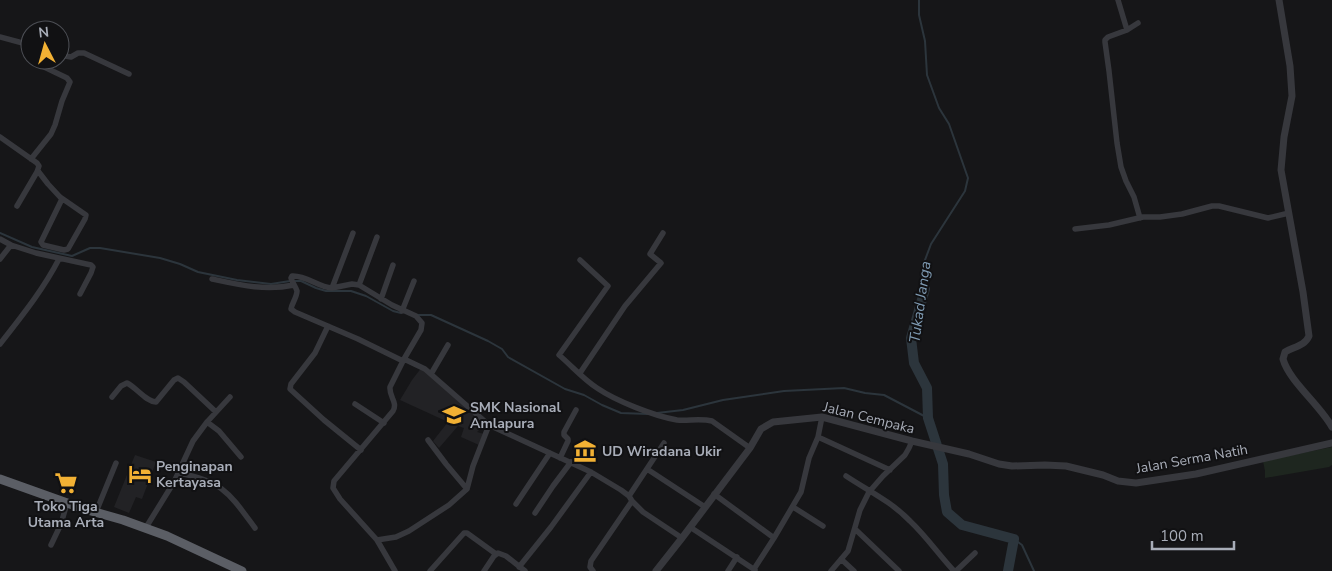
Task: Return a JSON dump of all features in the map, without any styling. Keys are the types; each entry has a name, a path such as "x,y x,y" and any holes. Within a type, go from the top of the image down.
{"highway":[{"path":"0,479 166,536 242,571"}],"street":[{"path":"1118,0 1127,30"},
{"path":"1279,0 1292,86 1291,108 1284,137 1281,170 1309,336 1304,343 1285,352 1283,359 1290,373 1332,428"},
{"path":"1138,23 1127,30 1108,37 1105,42 1121,167 1134,197 1140,218"},
{"path":"0,37 20,42"},
{"path":"70,57 78,53 84,53 129,74"},
{"path":"31,159 51,134 70,82 49,70"},
{"path":"0,137 39,164 38,170 17,206"},
{"path":"38,170 62,199 85,213 86,216 68,249 64,250 43,245 41,242 62,199"},
{"path":"1076,229 1109,225 1140,218 1182,214 1212,206 1268,218 1289,213"},
{"path":"332,288 353,233"},
{"path":"580,374 625,306 661,263 650,254 663,233"},
{"path":"360,285 378,237"},
{"path":"0,240 36,253 93,267 80,294"},
{"path":"0,260 12,245"},
{"path":"0,344 24,314 52,273 59,259"},
{"path":"580,260 608,286 559,355 598,389 620,401 678,420 701,419 712,421 750,448"},
{"path":"381,299 393,265"},
{"path":"394,571 376,540 340,499 333,488 334,481 384,424 395,407 389,392 390,387 403,360 420,330 422,323 416,316 402,311 360,285 352,284 332,288 298,276 292,276 292,282 297,291 291,307 292,310 403,360 422,367 489,425 591,472 621,490 643,512 682,538"},
{"path":"212,279 256,288 273,288 292,282"},
{"path":"402,311 414,281"},
{"path":"328,326 315,353 291,384 290,389 361,450"},
{"path":"431,374 448,346"},
{"path":"112,397 121,386 127,383 148,400 156,402 174,380 178,378 204,399 216,412"},
{"path":"145,529 168,493 193,441 207,422 230,397"},
{"path":"355,404 384,424"},
{"path":"560,458 568,443 564,432 576,410"},
{"path":"690,527 755,570 801,492 809,458 818,438 822,417"},
{"name":"Jalan Cempaka","path":"656,571 750,448 761,429 769,423 822,417 969,454"},
{"path":"207,422 219,431 241,457"},
{"path":"376,540 396,537 409,531 449,505 466,489 489,425"},
{"path":"818,438 890,470"},
{"path":"428,440 466,489"},
{"path":"831,571 848,551 860,510 870,492 905,455 912,441"},
{"path":"593,571 590,567 591,561 664,443"},
{"name":"Jalan Serma Natih","path":"969,454 999,464 1012,466 1045,464 1066,466 1103,475 1118,481 1136,483 1196,474 1332,443"},
{"path":"516,504 550,453"},
{"path":"535,513 571,462"},
{"path":"96,512 116,463"},
{"path":"647,469 705,506"},
{"path":"519,567 591,472"},
{"path":"178,473 197,476 220,487 230,495 255,528"},
{"path":"846,476 910,520 955,571 975,553"},
{"path":"714,494 774,538"},
{"path":"51,544 62,524 67,503"},
{"path":"793,507 823,526"},
{"path":"855,529 899,571"},
{"path":"430,571 464,533 468,533 496,554 501,553 506,556 525,571"},
{"path":"484,571 496,554"},
{"path":"728,571 737,557"},
{"path":"841,559 854,571"}],"shaded area":[{"name":"SMK Nasional Amlapura","path":"422,367 485,424 477,432 484,434 479,445 461,437 464,428 458,426 439,448 433,441 448,422 400,400"},
{"path":"1332,447 1332,465 1329,467 1265,478 1263,461"},
{"name":"Penginapan Kertayasa","path":"135,455 156,462 142,499 136,497 129,513 114,507"}],"waterway":[{"name":"Tukad Janga","path":"919,0 919,15 925,41 927,75 939,108 949,124 968,178 965,191 931,244 922,268 925,289"},
{"path":"0,233 32,247 72,256 90,248 100,248 160,258 198,272 237,280 271,284 290,281"},
{"path":"295,281 301,281 326,291 351,291 401,313"},
{"name":"Tukad Janga","path":"925,289 911,338 914,363 927,388 928,418 943,464 944,495 947,512 962,525 1014,539 1008,571"},
{"path":"418,315 431,315 488,341 502,349 508,357 565,389 584,395 602,405 621,413 648,414"},
{"path":"657,413 683,410 723,400 784,391 844,388 884,395 928,418"},
{"path":"1014,539 1022,545 1034,571"}],"place":[{"name":"SMK Nasional Amlapura","path":"454,415"},
{"name":"UD Wiradana Ukir","path":"585,451"},
{"name":"Penginapan Kertayasa","path":"140,474"},
{"name":"Toko Tiga Utama Arta","path":"66,483"}]}
